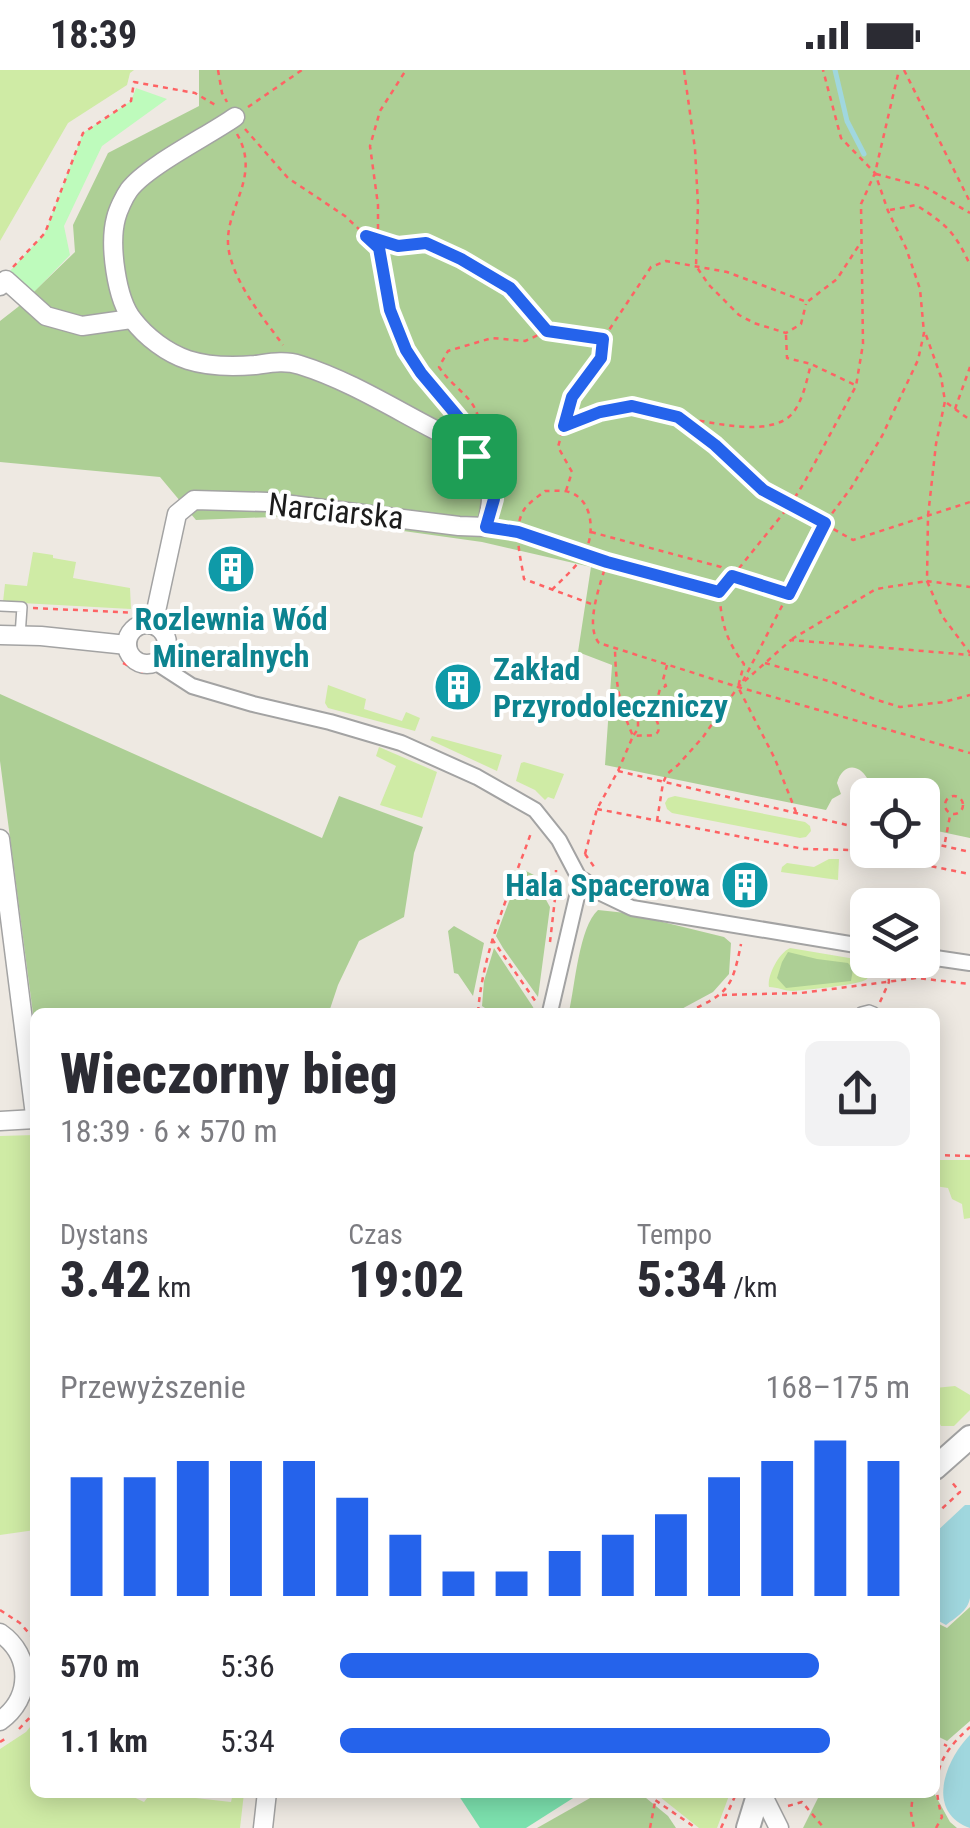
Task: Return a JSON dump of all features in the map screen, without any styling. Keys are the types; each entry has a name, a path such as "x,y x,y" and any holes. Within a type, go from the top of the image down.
{"street":[{"path":"232,119 150,171 130,190 116,217 114,253 120,295 132,319 156,343 184,358 212,366 296,363 328,375 457,441 474,456 490,481 494,499 486,527"},
{"path":"5,279 46,316 82,326 132,319"},
{"name":"Narciarska","path":"154,669 167,643 155,619 177,514 194,500 268,502 486,527"},
{"path":"120,652 138,626 155,619"},
{"path":"0,635 120,652 192,686 401,743 478,778 535,810 559,840 581,885 632,908 850,944"},
{"path":"0,839 30,1077"},
{"path":"547,1008 581,885"},
{"path":"940,959 970,963"},
{"path":"0,1121 30,1118"},
{"path":"940,1466 968,1444"},
{"path":"0,1633 29,1662 23,1694 0,1721"},
{"path":"263,1828 266,1798"},
{"path":"748,1828 758,1798"},
{"path":"763,1798 779,1828"}],"lane":[{"path":"0,606 22,607 20,636"}],"path":[{"path":"218,70 222,93 244,145 247,174 229,224 229,254 241,283 296,363"},
{"path":"232,119 302,70"},
{"path":"378,240 370,146 380,111 406,70"},
{"path":"684,70 695,149 696,266 738,315 786,333 801,324 806,302 837,279 862,241"},
{"path":"743,681 825,523 882,436 918,360 924,332 920,290 906,248 875,173 841,138 823,70"},
{"path":"796,812 775,759 738,687 744,664 731,647 722,624 719,592 790,505 856,386 864,344 860,204 875,173 902,70"},
{"path":"902,70 970,202"},
{"path":"5,279 44,232 83,133 131,100 134,82 196,93 232,119 288,178 345,216 379,248 390,310 406,350 469,430 474,456"},
{"path":"875,173 925,187 970,213"},
{"path":"888,210 916,206 944,222 970,265"},
{"path":"366,236 398,246 426,243 461,259 510,288 547,331"},
{"path":"566,492 572,472 558,447 572,397 601,358 603,339 651,268 666,261 727,272 806,302"},
{"path":"474,456 479,414 439,367 448,350 492,338 525,341 547,331 603,339"},
{"path":"924,332 941,377 945,401 928,516 927,581 942,616 970,654"},
{"path":"786,333 787,358 811,364 856,386"},
{"path":"564,426 600,412 632,406 735,426 768,426 793,414 811,364"},
{"path":"955,409 970,367"},
{"path":"945,401 970,420"},
{"path":"678,417 763,490 852,540 970,502"},
{"path":"552,590 584,553 592,527 590,514 580,499 566,492 545,491 526,508 518,532 524,580 595,606"},
{"path":"486,527 518,532 607,562 719,592"},
{"path":"591,532 721,567 732,576 789,594"},
{"path":"607,562 592,620 593,636 599,642 738,687 970,753"},
{"path":"657,822 668,774 703,737 743,681 791,640 876,590 927,581 970,587"},
{"path":"22,607 155,619"},
{"path":"791,640 970,654"},
{"path":"616,649 620,706 633,736"},
{"path":"120,652 154,669"},
{"path":"763,662 900,707 970,695"},
{"path":"652,715 660,690 666,686 663,680 667,665"},
{"path":"633,736 658,732 652,715"},
{"path":"585,854 597,808 618,772 640,718 652,715"},
{"path":"618,772 850,826"},
{"path":"597,808 804,849 850,850"},
{"path":"944,845 951,814"},
{"path":"478,1008 491,938 534,822"},
{"path":"940,844 970,852"},
{"path":"549,949 557,874 554,860"},
{"path":"940,868 970,874"},
{"path":"722,996 729,985 744,926"},
{"path":"491,938 544,1008"},
{"path":"877,1008 889,978"},
{"path":"696,1008 722,996 801,992 917,978 970,984"},
{"path":"940,1155 970,1156"},
{"path":"940,1468 960,1492 940,1510"},
{"path":"0,1610 30,1634"},
{"path":"940,1766 948,1746 970,1727"},
{"path":"940,1742 948,1746"},
{"path":"722,1828 734,1798"},
{"path":"802,1802 803,1798"},
{"path":"912,1798 914,1828"},
{"path":"936,1828 942,1818 937,1798"},
{"path":"650,1828 656,1800 696,1828"},
{"path":"781,1808 802,1802"},
{"path":"802,1802 824,1828"}],"green space":[{"path":"0,70 134,70 127,85 68,123 0,241"},
{"path":"199,70 970,70 970,838 940,832 940,778 867,778 859,770 846,769 837,783 841,794 832,799 826,810 605,765 612,665 578,652 591,567 482,542 296,516 196,520 160,477 0,462 0,321 75,252 73,225 108,153 199,106"},
{"path":"136,88 167,99 102,146 64,226 70,255 30,296 10,271 45,233 83,133 131,101"},
{"path":"33,552 76,562 73,578 130,588 131,609 3,602 5,584 27,586"},
{"path":"328,685 366,699 364,709 402,721 406,712 420,718 415,731 328,708"},
{"path":"0,694 322,838 339,796 423,827 414,853 404,917 359,941 330,1008 32,1008 0,761"},
{"path":"432,736 502,755 497,771 430,740"},
{"path":"379,747 437,772 422,818 380,805 396,766 376,756"},
{"path":"524,762 564,774 554,799 545,800 516,781"},
{"path":"675,796 805,822 811,831 800,838 672,813 665,803"},
{"path":"829,859 839,859 838,880 781,872 787,863 814,867"},
{"path":"526,871 546,887 545,898 550,907 538,997 496,936 519,875"},
{"path":"598,910 626,913 724,937 731,943 729,974 713,992 683,1008 570,1008 582,943"},
{"path":"454,926 484,943 473,996 454,973 448,931"},
{"path":"494,948 533,1008 485,1008 484,981"},
{"path":"790,948 850,958 850,978 868,978 793,991 769,987 782,955"},
{"path":"788,952 848,963 851,981 786,988 777,978"},
{"path":"30,1135 30,1531 0,1535 0,1136"},
{"path":"940,1160 970,1160 970,1218 964,1219 962,1204 952,1199 948,1188 940,1187"},
{"path":"955,1386 970,1395 970,1410 954,1426 940,1424 940,1388"},
{"path":"970,1607 970,1721 947,1741 940,1738 940,1624 947,1628"},
{"path":"30,1727 30,1798 136,1798 144,1802 147,1798 195,1798 231,1802 232,1798 243,1798 240,1828 0,1828 0,1749"},
{"path":"460,1798 573,1798 526,1828 480,1828"},
{"path":"590,1798 646,1798 676,1828 537,1828"},
{"path":"661,1798 728,1798 717,1828 699,1828"},
{"path":"818,1798 937,1798 957,1828 803,1828"}],"water":[{"path":"965,1505 970,1505 969,1603 946,1625 940,1622 940,1528"},
{"path":"970,1735 970,1828 948,1810 944,1785 953,1758"}],"waterway":[{"path":"835,70 847,121 864,154"}],"place":[{"name":"Rozlewnia Wód Mineralnych","path":"231,569"},
{"name":"Zakład Przyrodoleczniczy","path":"458,687"},
{"name":"Hala Spacerowa","path":"745,885"}],"route":[{"path":"366,236 398,246 426,243 510,288 547,331 603,339 601,358 572,397 564,426 600,412 632,406 678,417 763,490 825,523 789,594 732,576 719,592 607,562 518,532 486,527 494,499 490,481 474,456 469,430 406,350 390,310 379,248 366,236"}]}
